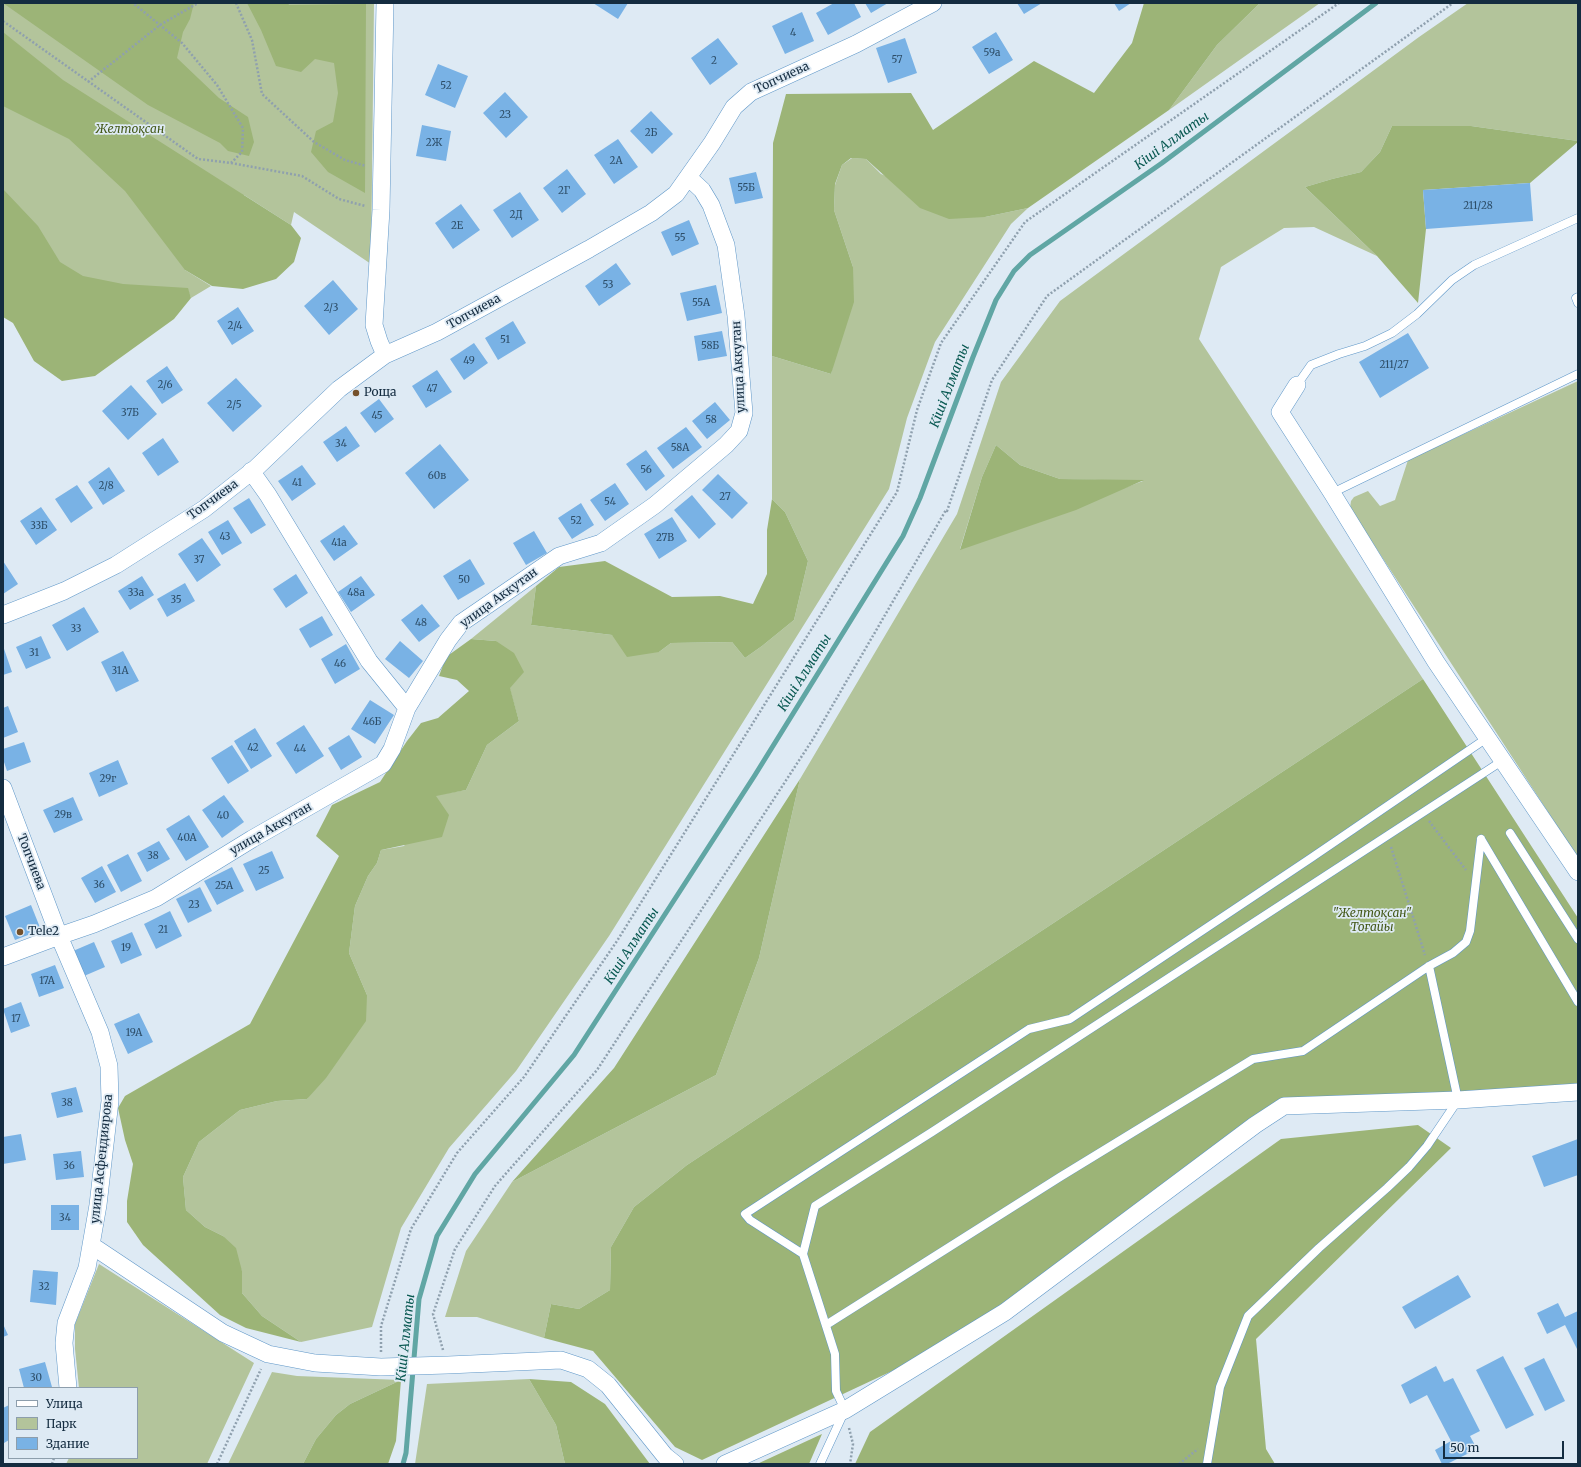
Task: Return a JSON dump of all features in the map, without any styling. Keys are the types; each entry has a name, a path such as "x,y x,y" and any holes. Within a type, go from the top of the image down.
{"street":[{"path":"385,3 381,210 374,325 385,355"},
{"name":"Топчиева","path":"3,615 64,591 116,564 204,509 251,471 339,389 385,355 437,332 589,249 651,213 676,194 712,143 734,107 751,92 856,44 933,3"},
{"name":"улица Аккутан","path":"3,957 94,924 156,898 252,839 383,764 392,749 406,708 448,640 461,623 559,556 601,543 655,505 726,445 738,431 744,413 736,316 726,245 711,205 702,190 688,177"},
{"path":"1297,386 1280,412 1332,493 1436,662 1578,872"},
{"path":"251,471 268,495 369,661 406,708"},
{"name":"Топчиева","path":"3,788 59,936"},
{"name":"улица Асфендиярова","path":"59,936 100,1032 109,1066 110,1101 98,1205 91,1245 86,1268 66,1323 64,1343 68,1387"},
{"path":"726,1464 845,1410 1005,1312 1254,1125 1284,1106 1458,1100 1578,1092"},
{"path":"91,1245 223,1333 268,1354 315,1363 381,1367 448,1366 561,1360 588,1369 608,1384 666,1456 675,1464"}],"lane":[{"path":"1297,386 1311,365 1365,346 1392,333 1417,314 1452,280 1474,265 1578,218"},
{"path":"1578,297 1576,298 1578,303"},
{"path":"1332,493 1578,374"},
{"path":"803,1254 750,1220 745,1214 1029,1029 1070,1019 1487,738"},
{"path":"820,1464 845,1410 836,1391 835,1354 803,1254 815,1206 932,1132 1502,760"},
{"path":"1510,833 1578,939"},
{"path":"826,1325 1060,1177 1253,1059 1303,1051 1429,966 1453,953 1466,942 1470,931 1481,839 1578,1002"},
{"path":"1207,1464 1220,1387 1248,1316 1319,1248 1409,1167 1427,1146 1458,1100 1429,966"}],"path":[{"path":"133,3 182,44 217,85 243,128 242,152 230,163"},
{"path":"88,82 160,25 198,3"},
{"path":"236,3 252,40 262,94 314,142 344,160 382,171"},
{"path":"381,1367 381,1326 411,1229 457,1153 524,1077 617,941 897,492 917,410 942,343 1025,222 1339,3"},
{"path":"448,1366 433,1314 455,1249 495,1186 597,1070 813,739 946,510 947,511 992,380 1047,296 1453,3"},
{"path":"3,21 198,159 230,163 302,176 339,199 381,210"},
{"path":"1423,812 1476,884"},
{"path":"1387,835 1429,966"},
{"path":"217,1464 268,1354"},
{"path":"845,1410 853,1444 850,1464"}],"green space":[{"name":"Желтоқсан","path":"3,3 374,3 371,264 294,212 291,225 244,195 185,270 211,286 191,298 187,288 3,295"},
{"path":"3,3 194,3 190,19 183,32 177,58 219,98 248,117 254,142 249,156 228,151 220,143 148,105"},
{"path":"247,3 288,3 289,5 366,4 365,193 328,172 311,152 316,131 333,122 338,93 334,63 315,59 301,72 276,66 261,30"},
{"path":"1144,3 1260,3 1217,45 1169,110 1028,208 985,217 949,219 920,208 866,159 851,158 842,165 835,184 834,210 853,267 854,302 831,374 772,356 773,143 786,94 911,93 933,130 1034,61 1094,93 1132,43"},
{"path":"1260,3 1320,3 1169,110 1217,45"},
{"path":"1468,3 1578,3 1578,141 1471,126 1392,126 1380,152 1361,172 1305,187 1377,256 1314,227 1284,228 1221,267 1199,339 1423,679 687,1165 634,1207 611,1247 610,1290 579,1309 551,1304 544,1338 477,1317 445,1317 466,1251 512,1182 716,1075 759,958 800,779 957,514 1001,382 1060,301 1419,37","holes":["996,445 1020,465 1060,479 1143,481 960,549 982,477"]},
{"path":"3,32 63,80 291,225 301,238 294,262 276,279 243,289 212,286 185,270 125,191 69,139 3,106"},
{"path":"1392,126 1471,126 1578,142 1530,183 1423,190 1426,229 1418,303 1377,256 1305,187 1361,172 1380,152"},
{"path":"852,158 866,159 881,174 985,217 1028,208 1011,224 935,342 907,418 889,489 609,936 516,1071 449,1148 401,1228 372,1327 301,1342 262,1316 242,1293 242,1271 223,1236 205,1227 186,1210 183,1177 199,1142 240,1110 277,1101 307,1099 367,995 349,953 355,906 368,876 377,863 381,850 404,846 436,795 466,790 487,745 519,721 496,641 471,639 536,586 531,625 612,635 659,652 671,643 732,642 745,658 794,620 808,561 785,512 772,499 772,356 831,374 853,267 834,210 835,185 842,165"},
{"path":"3,189 38,226 60,262 83,276 123,284 188,288 191,298 174,319 95,376 62,381 34,361 13,323 3,317"},
{"path":"1578,381 1578,858 1350,508 1351,501 1354,497 1368,491 1380,506 1395,500 1408,460"},
{"path":"996,445 1020,465 1060,479 1144,480 1076,510 960,550 982,477"},
{"path":"772,499 785,512 808,561 794,620 745,658 732,642 671,643 659,652 627,657 612,635 531,625 536,586 559,567 605,561 672,597 720,596 753,604 767,574 767,530"},
{"path":"471,639 496,641 514,653 524,672 510,688 519,721 487,745 466,790 436,796 449,815 442,837 381,850 377,863 368,876 355,906 349,953 367,995 366,1021 326,1078 307,1099 277,1101 240,1110 199,1142 183,1177 186,1210 205,1227 223,1236 236,1248 242,1271 242,1293 262,1316 301,1342 246,1328 220,1315 143,1245 127,1222 127,1201 133,1164 125,1140 118,1108 125,1096 250,1024 339,856 316,836 332,805 380,782 407,741 421,723 438,718 469,691 457,680 439,676 446,657"},
{"name":"\"Желтоқсан\" Тоғайы","path":"1423,679 1578,918 1578,1086 1283,1100 1140,1207 937,1350 702,1460 675,1447 593,1351 544,1338 551,1304 579,1309 610,1290 611,1247 634,1207 687,1165"},
{"path":"800,779 759,958 716,1075 512,1182 614,1068"},
{"path":"1418,1125 1451,1148 1256,1339 1266,1449 1275,1464 855,1464 870,1432 1281,1139"},
{"path":"99,1264 254,1363 207,1464 66,1464 68,1459 138,1459 138,1387 79,1387 75,1349 75,1324"},
{"path":"272,1372 297,1376 401,1380 350,1404 336,1415 316,1439 303,1464 228,1464"},
{"path":"529,1379 556,1425 565,1464 415,1464 427,1384"},
{"path":"529,1379 571,1382 605,1404 650,1464 565,1464 556,1425"},
{"path":"401,1380 396,1441 388,1464 303,1464 316,1439 336,1415 350,1404"},
{"path":"822,1434 809,1464 757,1464"}],"building":[{"path":"593,3 628,3 618,19"},
{"path":"834,3 854,3 861,17 828,35 816,13"},
{"path":"865,3 888,3 871,13"},
{"path":"1017,3 1042,3 1024,14"},
{"path":"1114,3 1131,3 1119,11"},
{"path":"802,12 814,41 785,54 772,26"},
{"path":"996,32 1013,60 989,74 972,47"},
{"path":"718,38 738,64 710,85 691,58"},
{"path":"905,38 917,73 888,83 876,48"},
{"path":"438,64 468,76 455,108 425,95"},
{"path":"505,92 528,117 506,138 483,113"},
{"path":"651,111 673,134 652,154 630,131"},
{"path":"422,125 451,131 446,161 416,156"},
{"path":"618,139 638,167 614,184 594,155"},
{"path":"567,169 586,194 562,213 543,188"},
{"path":"756,172 763,198 735,204 729,178"},
{"path":"1530,183 1533,221 1426,229 1423,190"},
{"path":"520,192 539,220 512,238 493,210"},
{"path":"461,204 480,230 453,249 435,223"},
{"path":"689,220 699,244 672,256 661,232"},
{"path":"616,263 631,284 599,306 585,286"},
{"path":"333,280 358,309 329,335 304,306"},
{"path":"716,285 722,313 687,321 680,293"},
{"path":"238,307 254,331 232,345 217,321"},
{"path":"513,321 526,343 498,360 485,338"},
{"path":"722,331 727,356 698,361 694,336"},
{"path":"1408,333 1429,368 1380,398 1359,362"},
{"path":"474,343 488,363 464,380 450,359"},
{"path":"167,366 183,390 162,404 146,381"},
{"path":"437,370 452,392 426,408 412,386"},
{"path":"236,378 262,406 233,432 207,403"},
{"path":"131,385 157,414 128,440 102,411"},
{"path":"379,399 394,419 375,433 360,413"},
{"path":"715,402 730,420 707,439 692,421"},
{"path":"346,426 360,446 337,462 323,442"},
{"path":"686,427 702,447 673,469 657,448"},
{"path":"163,438 179,462 158,476 142,453"},
{"path":"440,444 469,480 434,509 405,473"},
{"path":"646,450 665,476 646,491 626,464"},
{"path":"302,465 316,484 292,501 278,481"},
{"path":"109,467 125,491 103,505 88,482"},
{"path":"718,474 748,503 732,519 702,490"},
{"path":"615,483 629,504 605,521 590,500"},
{"path":"77,485 93,508 71,523 55,499"},
{"path":"692,495 716,524 699,539 674,510"},
{"path":"249,498 266,525 251,534 233,508"},
{"path":"581,503 594,525 572,539 558,518"},
{"path":"41,507 57,530 36,545 20,521"},
{"path":"672,517 687,541 659,559 644,534"},
{"path":"228,520 242,543 222,555 208,532"},
{"path":"344,525 358,544 334,561 320,541"},
{"path":"534,531 547,553 526,565 513,543"},
{"path":"202,538 221,565 197,582 178,554"},
{"path":"470,559 485,584 458,600 443,576"},
{"path":"3,561 18,584 3,594"},
{"path":"296,574 308,593 286,608 273,589"},
{"path":"142,576 154,595 130,610 118,591"},
{"path":"361,576 375,595 351,612 338,592"},
{"path":"185,583 195,601 167,617 157,599"},
{"path":"422,604 440,626 419,642 401,620"},
{"path":"84,607 99,632 67,651 52,625"},
{"path":"322,616 333,635 310,648 299,629"},
{"path":"41,636 51,658 26,669 16,647"},
{"path":"400,641 423,661 409,678 385,659"},
{"path":"346,644 360,669 335,684 321,659"},
{"path":"3,646 12,672 3,675"},
{"path":"123,651 139,681 116,692 101,662"},
{"path":"370,700 394,715 375,744 351,729"},
{"path":"8,706 18,732 3,738 3,708"},
{"path":"304,725 324,756 296,774 276,743"},
{"path":"255,728 272,756 251,769 234,741"},
{"path":"349,735 362,757 341,770 328,748"},
{"path":"24,742 31,762 7,771 3,759 3,749"},
{"path":"232,745 249,771 228,784 211,758"},
{"path":"118,760 128,784 99,797 89,773"},
{"path":"224,795 244,822 222,838 202,810"},
{"path":"73,797 83,820 54,833 43,810"},
{"path":"189,815 209,847 186,861 166,829"},
{"path":"159,841 170,859 147,872 137,853"},
{"path":"272,851 284,878 256,891 243,864"},
{"path":"128,854 142,881 121,892 107,865"},
{"path":"102,866 116,892 95,903 81,878"},
{"path":"232,867 244,891 217,905 204,881"},
{"path":"200,887 212,911 188,923 176,899"},
{"path":"31,905 41,930 15,940 5,916"},
{"path":"170,911 182,936 156,949 144,924"},
{"path":"132,932 142,955 121,964 111,941"},
{"path":"94,942 105,967 84,976 73,951"},
{"path":"55,965 64,988 39,997 31,974"},
{"path":"21,1002 30,1026 11,1033 3,1009"},
{"path":"139,1013 153,1042 128,1054 114,1024"},
{"path":"76,1087 83,1112 57,1118 51,1093"},
{"path":"21,1134 26,1160 3,1164 3,1137"},
{"path":"1578,1139 1578,1175 1544,1187 1532,1156"},
{"path":"81,1151 84,1177 56,1180 53,1154"},
{"path":"51,1205 79,1205 79,1230 51,1230"},
{"path":"33,1270 58,1272 56,1305 30,1302"},
{"path":"1458,1275 1471,1297 1415,1329 1402,1307"},
{"path":"1558,1303 1565,1317 1578,1311 1578,1351 1565,1325 1547,1334 1537,1313"},
{"path":"3,1324 8,1335 3,1337"},
{"path":"1503,1356 1534,1415 1506,1429 1476,1370"},
{"path":"1544,1358 1565,1401 1545,1411 1524,1368"},
{"path":"45,1362 52,1387 24,1387 19,1369"},
{"path":"1436,1366 1444,1382 1453,1378 1480,1431 1470,1436 1477,1449 1447,1464 1442,1464 1435,1450 1451,1441 1427,1395 1410,1404 1401,1385"},
{"path":"8,1406 8,1441 4,1443 3,1440 3,1408"}],"waterway":[{"name":"Кіші Алматы","path":"403,1464 406,1453 419,1299 437,1236 475,1174 574,1055 755,775 903,536 920,498 996,300 1014,271 1030,255 1162,163 1376,3"}],"place":[{"name":"Роща","path":"356,393"},
{"name":"Tele2","path":"20,932"}]}
